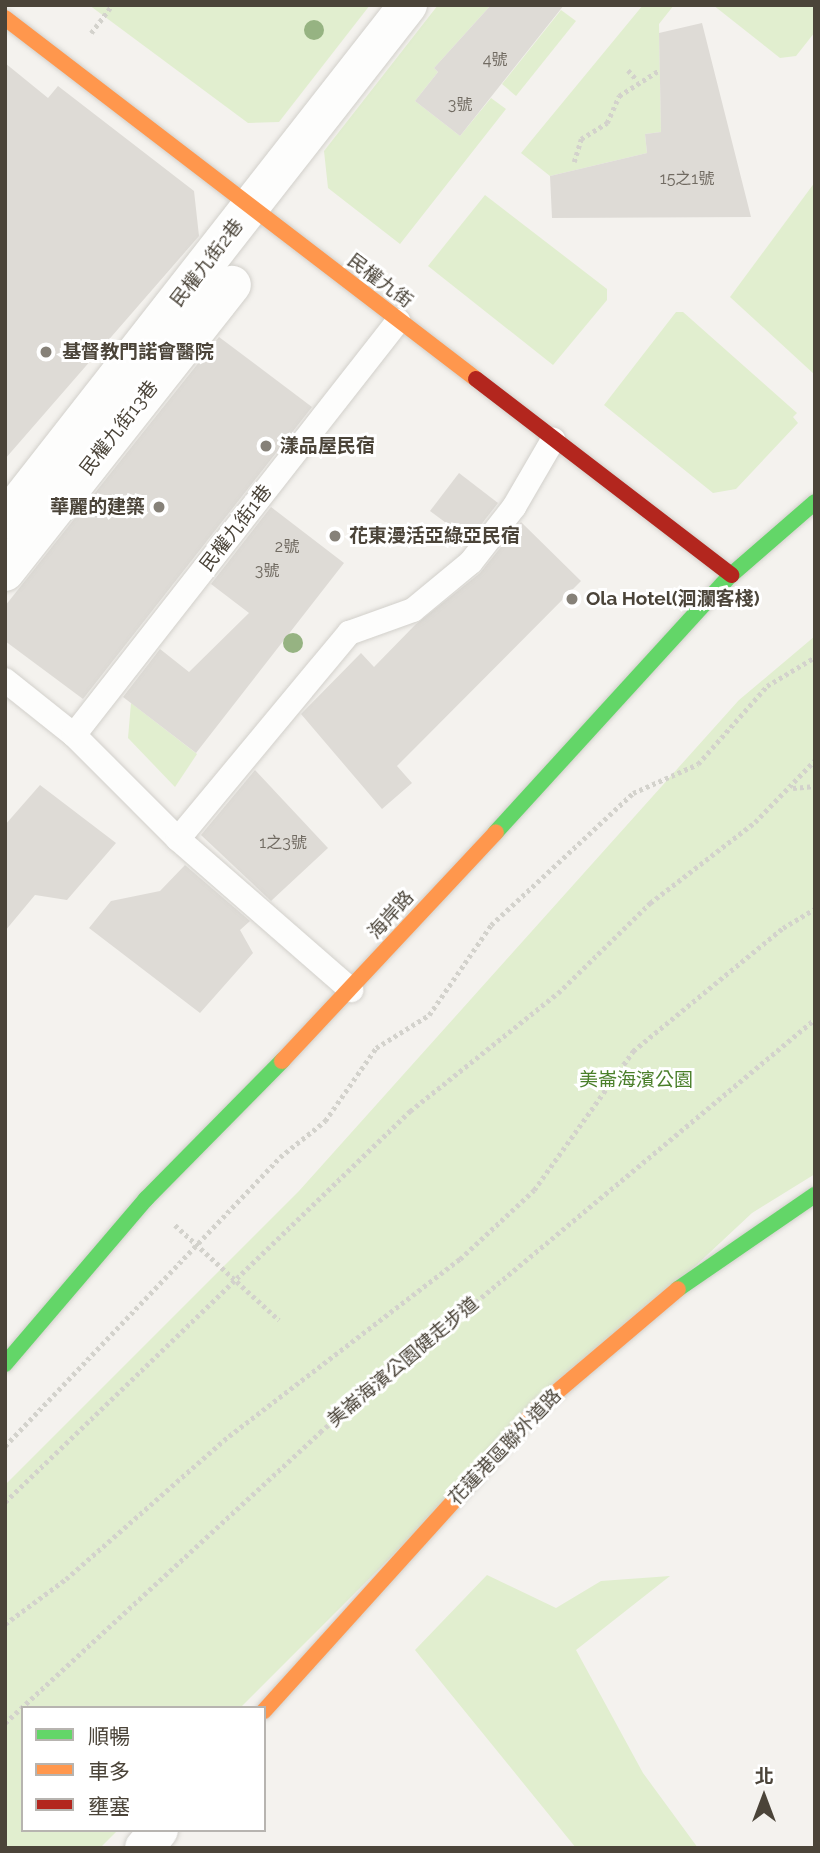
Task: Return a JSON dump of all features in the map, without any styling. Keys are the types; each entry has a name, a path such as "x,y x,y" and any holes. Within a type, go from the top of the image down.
{"street":[{"name":"民權九街2巷","path":"5,520 408,5"},
{"name":"民權九街","path":"5,18 731,575"},
{"name":"民權九街13巷","path":"5,572 232,285"},
{"name":"海岸路","path":"10,1350 146,1199 351,990 731,575 815,502"},
{"name":"花蓮港區聯外道路","path":"266,1710 539,1407 707,1265 815,1195"},
{"path":"144,1848 157,1832"}],"lane":[{"name":"民權九街1巷","path":"74,736 398,321"},
{"path":"178,839 349,633 413,610 471,562 514,507 554,440"},
{"path":"5,680 74,736 178,839 351,990"}],"path":[{"path":"628,70 637,80"},
{"path":"574,162 581,139 607,123 619,96 637,80 658,71"},
{"path":"5,1446 280,1157 325,1121 376,1048 429,1015 491,925 634,793 698,764 767,685 815,657"},
{"path":"5,1502 410,1111 558,992 650,904 792,788 815,760"},
{"path":"792,788 815,786"},
{"path":"5,1624 66,1579 229,1436 460,1259 534,1190 633,1051 783,928 815,909"},
{"name":"美崙海濱公園健走步道","path":"23,1706 320,1432 815,1019"},
{"path":"146,1199 197,1245 233,1283 279,1320"},
{"name":"美崙海濱公園健走步道","path":"5,1723 21,1708"}],"green space":[{"path":"89,5 370,5 279,122 248,123"},
{"path":"438,5 491,5 434,68 438,72 415,101 460,136 491,98 506,109 400,244 328,188 324,151"},
{"path":"643,5 674,5 659,24 661,132 645,134 647,153 550,176 521,153"},
{"path":"713,5 815,5 815,32 796,56 780,58"},
{"path":"561,10 576,21 516,96 502,84"},
{"path":"815,182 815,375 730,297"},
{"path":"485,195 607,289 607,300 553,365 428,266"},
{"path":"676,312 683,312 797,413 793,417 798,423 736,489 713,493 604,405"},
{"name":"美崙海濱公園","path":"815,636 815,1174 752,1213 494,1454 242,1706 21,1706 21,1832 116,1832 100,1848 5,1848 5,1485 299,1191 739,700"},
{"path":"131,703 197,754 175,787 128,738"},
{"path":"487,1575 556,1608 601,1581 670,1576 576,1650 643,1773 698,1848 576,1848 415,1650"}],"building":[{"path":"491,5 564,5 460,136 415,101 438,72 434,68"},
{"path":"702,23 751,217 552,218 550,176 647,153 645,134 661,132 659,33"},
{"name":"基督教門諾會醫院","path":"5,63 48,98 58,86 194,191 199,236 5,459"},
{"name":"華麗的建築","path":"219,337 312,407 83,699 5,641 5,606"},
{"path":"459,473 498,503 469,540 430,511"},
{"path":"271,507 344,563 196,753 123,697 160,649 189,672 249,613 211,584"},
{"path":"521,522 581,581 397,766 412,783 382,809 301,714 361,653 374,667 415,625 480,573"},
{"path":"255,770 328,848 271,901 201,835"},
{"path":"40,785 116,843 67,900 35,895 5,931 5,825"},
{"path":"185,865 250,921 240,930 253,953 200,1013 89,928 111,901 160,891"}],"traffic: fast":[{"path":"496,832 731,575 815,502"},
{"path":"5,1364 146,1199 282,1061"},
{"path":"678,1289 815,1195"}],"traffic: slow":[{"path":"5,18 476,379"},
{"path":"282,1061 496,832"},
{"path":"266,1709 539,1407 678,1289"}],"traffic: jam":[{"path":"476,379 731,575"}],"place":[{"name":"基督教門諾會醫院","path":"46,352"},
{"name":"漾品屋民宿","path":"266,446"},
{"name":"華麗的建築","path":"159,507"},
{"name":"花東漫活亞綠亞民宿","path":"335,536"},
{"name":"Ola Hotel(洄瀾客棧)","path":"572,599"}]}
